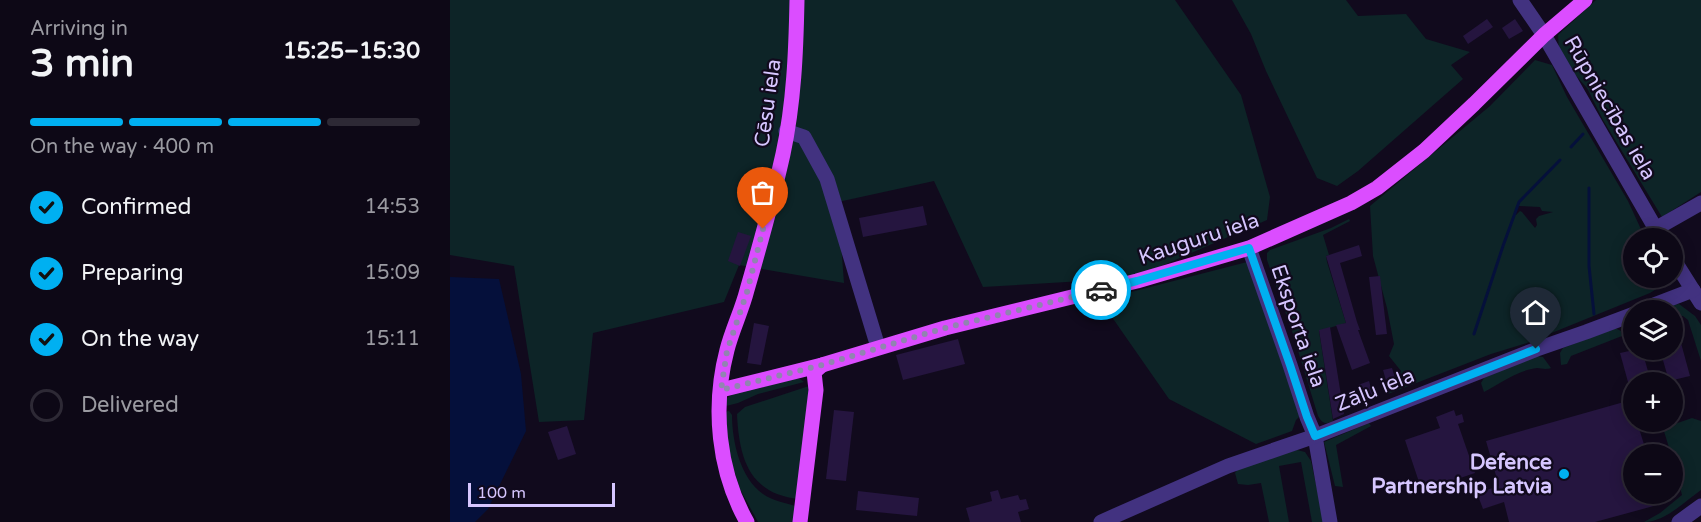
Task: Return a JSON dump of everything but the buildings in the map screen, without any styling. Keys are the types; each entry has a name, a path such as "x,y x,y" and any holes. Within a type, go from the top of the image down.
{"main road":[{"name":"Cēsu iela","path":"743,521 720,444 718,410 727,351 747,292 783,152 796,62 797,0"},
{"name":"Kauguru iela","path":"721,390 822,365 945,328 1137,281 1249,248 1303,225 1377,188 1424,151 1544,35 1585,0"},
{"path":"800,522 816,390 814,372 822,365"}],"street":[{"name":"Rūpniecības iela","path":"1520,0 1544,35 1655,228"},
{"path":"786,131 804,137 827,179 878,347"},
{"path":"1666,228 1701,203"},
{"name":"Eksporta iela","path":"1249,248 1315,436 1330,522"},
{"path":"1681,300 1697,296 1683,274"},
{"name":"Zāļu iela","path":"1101,522 1228,466 1315,436 1623,318"},
{"path":"1679,522 1701,506"}],"green space":[{"path":"450,0 1175,0 1241,95 1270,197 1267,220 1134,278 983,287 934,181 838,202 844,283 739,265 724,302 593,333 584,420 539,422 514,266 450,255"},
{"path":"1232,0 1346,0 1358,16 1406,14 1426,39 1470,52 1451,65 1463,79 1358,171 1337,186 1317,178 1251,34"},
{"path":"1596,0 1701,0 1701,192 1662,217 1603,120 1587,88 1571,70 1559,51 1558,35"},
{"path":"1535,60 1552,65 1567,97 1628,201 1640,228 1623,228 1623,288 1658,288 1633,300 1623,300 1623,304 1527,343 1491,354 1388,394 1401,371 1389,356 1394,344 1373,256 1370,206 1490,106","holes":["1518,206 1540,207 1542,211 1553,212 1539,216 1536,219 1535,228 1522,212 1514,214"]},
{"path":"1349,219 1350,221 1323,235 1329,255 1326,256 1327,262 1346,323 1319,331 1333,421 1326,423 1322,422 1318,416 1267,260 1267,253"},
{"path":"1247,262 1300,416 1292,431 1256,444 1169,399 1100,300"},
{"path":"1683,307 1695,316 1701,325 1701,361 1688,320 1683,316"},
{"path":"1615,328 1621,331 1622,336 1571,356 1567,364 1561,365 1560,353 1563,348"},
{"path":"1536,356 1543,357 1551,368 1523,371 1484,392 1481,383 1484,378"},
{"path":"791,379 800,379 804,382 758,394 722,407 727,398 736,392 757,389"},
{"path":"809,386 799,499 782,496 768,490 758,482 744,459 740,445 737,414 745,407"},
{"path":"729,411 732,415 739,458 748,479 763,494 798,507 796,522 758,522 740,489 729,454 723,412"},
{"path":"1692,418 1701,421 1701,490 1683,504 1683,444 1668,444 1664,432 1683,432 1683,421"},
{"path":"1369,423 1371,426 1336,445 1343,487 1335,486 1324,442"},
{"path":"1297,450 1305,452 1311,461 1324,522 1312,522 1301,462 1279,466 1289,522 1269,522 1261,483 1238,484 1235,473 1239,467"},
{"path":"1671,504 1682,504 1659,519 1644,522"}],"shaded area":[{"path":"450,277 499,279 521,374 526,431 488,509 475,522 450,522"}],"waterway":[{"path":"1571,147 1583,134"},
{"path":"1474,334 1519,202 1560,160"},
{"path":"1589,188 1589,266 1594,314"}],"way so far":[{"path":"763,229 747,292 727,351 721,390 822,365 945,328 1101,290"}],"place":[{"name":"Defence Partnership Latvia","path":"1564,474"}],"route":[{"path":"1101,290 1249,248 1315,436 1536,349"}]}
